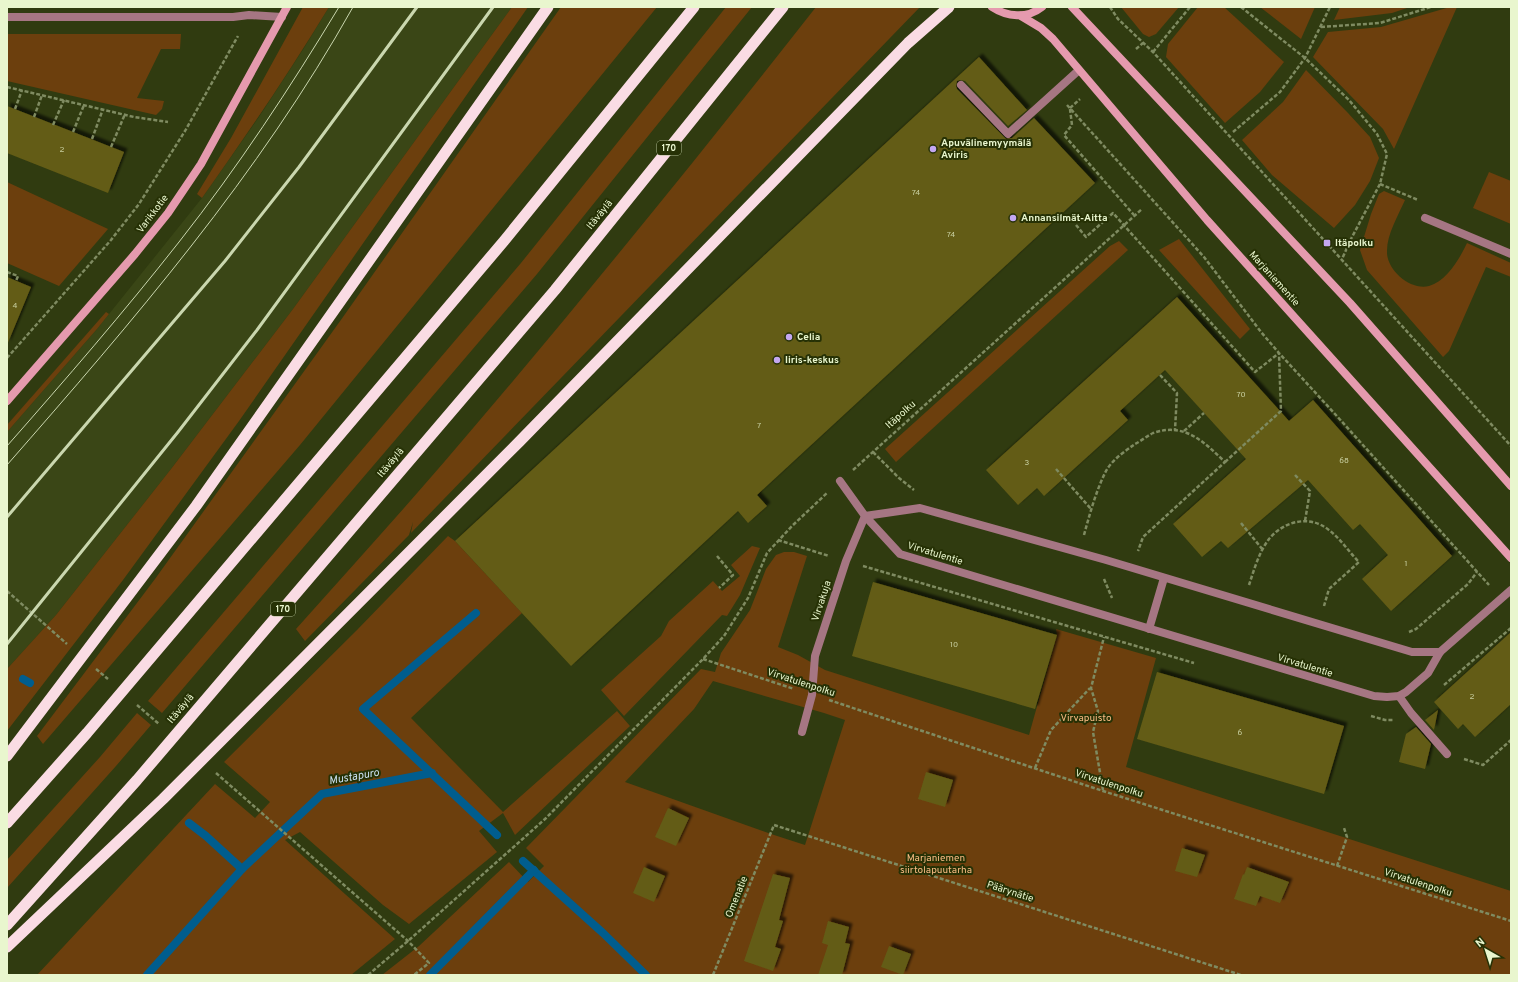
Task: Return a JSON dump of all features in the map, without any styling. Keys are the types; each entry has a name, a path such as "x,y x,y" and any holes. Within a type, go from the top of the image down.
{"highway":[{"path":"7,756 196,506 548,7"},
{"path":"7,823 92,727 504,241 694,7"},
{"name":"Itäväylä","path":"7,924 142,774 555,290 783,7"},
{"path":"7,947 163,799 520,441 908,43 949,7"}],"main road":[{"name":"Varikkotie","path":"7,401 135,254 168,213 201,164 287,7"},
{"path":"992,7 1002,14 1021,16 1042,7"},
{"path":"1072,7 1350,303 1511,486"},
{"name":"Marjaniementie","path":"1021,16 1041,28 1053,39 1213,226 1511,558"}],"street":[{"path":"7,17 233,17 249,15 282,17"},
{"path":"962,85 1008,134 1079,70"},
{"path":"1425,218 1511,254"},
{"name":"Virvatulentie","path":"840,481 865,516 900,554 1374,696 1399,696"},
{"path":"865,516 920,508 1133,568 1412,652 1440,652"},
{"name":"Virvakuja","path":"802,732 812,695 815,656 846,561 865,516"},
{"path":"1149,629 1164,578"},
{"path":"1447,754 1411,713 1399,696 1428,673 1440,652 1511,590"}],"path":[{"path":"1110,7 1118,18 1153,52 1511,446"},
{"path":"1153,52 1190,7"},
{"path":"1241,7 1305,58 1349,100 1377,134 1387,154 1380,184 1342,259"},
{"path":"1233,132 1280,92 1305,58 1330,7"},
{"path":"1320,27 1380,23 1431,7"},
{"path":"7,358 111,240 139,204 185,131 233,44"},
{"path":"7,87 125,114 168,122"},
{"path":"15,109 22,90"},
{"path":"34,116 42,95"},
{"path":"53,124 64,100"},
{"path":"73,132 84,105"},
{"path":"1134,216 1064,135 1072,125 1070,108 1204,257 1261,332 1279,353 1477,572"},
{"path":"92,140 103,109"},
{"path":"111,147 125,114"},
{"path":"1380,184 1420,201"},
{"name":"Itäpolku","path":"368,975 408,942 545,819 703,659 724,636 748,598 767,553 792,526 1142,209"},
{"path":"1076,225 1086,237 1113,213 1255,372 1279,353"},
{"path":"7,272 18,276 16,281"},
{"path":"1133,568 1143,537 1281,411 1279,353"},
{"path":"1160,375 1177,393 1175,430"},
{"path":"1184,431 1204,413"},
{"path":"1078,552 1091,509 1107,470 1116,459 1152,434 1164,430 1184,431 1204,442 1225,462"},
{"path":"1056,469 1091,509"},
{"path":"1295,475 1310,491 1306,521"},
{"path":"1244,602 1257,561 1269,540 1280,530 1300,520 1312,521 1337,538 1358,562 1329,589 1318,624"},
{"path":"1241,523 1263,550"},
{"path":"717,556 733,575 719,588"},
{"path":"1102,576 1112,598 1112,603"},
{"path":"1035,768 1051,730 1091,688 1104,637"},
{"name":"Virvatulenpolku","path":"703,659 1103,791 1511,921"},
{"path":"1091,688 1098,711 1093,732 1103,791"},
{"path":"1447,754 1483,765 1511,740"},
{"name":"Omenatie","path":"713,975 774,826"},
{"name":"Päärynätie","path":"774,826 1241,975"},
{"path":"1337,866 1347,837 1344,828"},
{"path":"327,870 408,942 429,963 414,975"}],"shaded area":[{"path":"329,7 512,7 293,309 171,469 56,615 7,669 7,432 97,329 202,198 259,117"}],"green space":[{"path":"303,7 329,7 267,104 202,198 197,194 231,138"},
{"path":"512,7 528,7 239,421 123,580 7,731 7,669 56,615 171,469 293,309"},
{"path":"561,7 657,7 300,445 43,744 37,736 155,579 343,317"},
{"path":"726,7 752,7 537,274 162,713 148,701 521,263"},
{"path":"816,7 920,7 411,533 413,522 409,535 305,641 296,629 427,482 540,349 725,122"},
{"path":"1121,7 1179,7 1156,34 1149,37 1143,34"},
{"path":"1198,7 1224,7 1284,62 1260,92 1225,123 1166,57 1168,44"},
{"path":"1260,7 1315,7 1301,39"},
{"path":"1340,7 1410,7 1392,13 1334,20"},
{"path":"1450,7 1457,7 1394,149 1383,129 1313,57 1328,32 1381,27"},
{"path":"7,34 181,34 180,49 161,49 137,98 164,101 162,109 156,115 7,81"},
{"path":"1306,70 1370,137 1379,158 1370,181 1355,205 1334,228 1272,175 1242,140 1283,102"},
{"path":"1489,172 1511,181 1511,224 1473,208"},
{"path":"7,182 108,229 59,286 7,263"},
{"path":"1384,191 1405,200 1391,232 1387,245 1387,251 1388,258 1395,272 1408,282 1422,287 1436,283 1452,268 1467,243 1511,263 1511,277 1486,267 1449,351 1443,357 1367,270 1360,250 1379,194"},
{"path":"1179,239 1250,329 1240,339 1159,250"},
{"path":"1119,241 1128,250 896,462 885,449 1110,246"},
{"path":"106,312 109,314 97,329 7,432 7,425"},
{"path":"448,536 455,541 522,613 411,718 503,812 617,711 630,726 515,835 503,813 479,831 497,852 409,924 383,905 300,832 285,840 395,939 351,975 37,975 215,784 255,818 270,802 224,762 357,630"},
{"path":"752,546 760,548 740,595 727,616 722,615 624,716 601,690 661,636 669,621 713,581 722,591 740,576 731,565"},
{"name":"Marjaniemen siirtolapuutarha","path":"784,552 794,552 807,556 778,647 798,655 825,670 1029,735 1057,635 1056,629 1156,658 1126,767 1511,891 1511,975 382,975 419,946 509,862 528,882 544,866 526,848 701,669 715,672 721,653 750,610 766,569 776,555","holes":["713,681 845,720 805,845 625,782 694,709"]},
{"path":"137,713 151,725 7,888 7,860 100,757"}],"building":[{"name":"Iiris-keskus","path":"979,57 1027,110 1008,126 965,81 957,81 957,89 1006,139 1012,138 1034,118 1095,183 757,495 767,506 748,523 738,511 571,666 455,541"},
{"path":"7,106 124,152 108,193 7,153"},
{"path":"7,277 31,287 7,345"},
{"path":"1177,297 1289,421 1313,400 1452,556 1391,611 1362,579 1388,555 1360,524 1353,530 1308,480 1228,548 1221,541 1202,557 1173,524 1246,459 1165,370 1120,411 1128,420 1044,496 1037,488 1018,505 986,470"},
{"path":"873,582 1057,635 1035,709 852,656"},
{"path":"1511,632 1511,704 1475,737 1463,724 1458,729 1434,702"},
{"path":"1157,672 1344,726 1324,794 1137,739"},
{"path":"1438,710 1434,730 1425,720"},
{"path":"1416,727 1431,744 1425,769 1399,762 1406,734"},
{"path":"926,772 953,780 945,807 918,799"},
{"path":"668,808 689,818 676,846 655,837"},
{"path":"1182,848 1205,855 1197,877 1175,871"},
{"path":"644,867 665,876 654,902 633,893"},
{"path":"1247,867 1289,882 1280,903 1260,896 1256,906 1234,899"},
{"path":"773,874 790,878 779,920 783,921 775,947 781,949 773,971 744,961"},
{"path":"828,921 849,927 845,943 850,944 842,975 818,975 828,945 822,943"},
{"path":"889,946 911,954 903,975 881,967"}],"waterway":[{"path":"476,613 363,709 497,835"},
{"name":"Mustapuro","path":"23,679 30,683"},
{"name":"Mustapuro","path":"189,823 206,836 242,869 322,794 432,773"},
{"name":"Mustapuro","path":"523,861 603,933 646,975"},
{"path":"147,975 242,869"},
{"path":"430,975 534,870"}],"tram line":[{"path":"7,446 116,320 201,214 263,127 339,7"},
{"path":"7,465 101,356 192,245 277,129 316,69 353,7"}],"railway":[{"path":"7,517 225,261 299,167 417,7"},
{"path":"7,644 178,432 257,330 493,7"}],"place":[{"name":"Apuvälinemyymälä Aviris","path":"933,149"},
{"name":"Annansilmät-Aitta","path":"1013,218"},
{"name":"Itäpolku","path":"1327,243"},
{"name":"Celia","path":"789,337"},
{"name":"Iiris-keskus","path":"777,360"}],"park label":[{"name":"Virvapuisto","path":"1086,718"}]}
